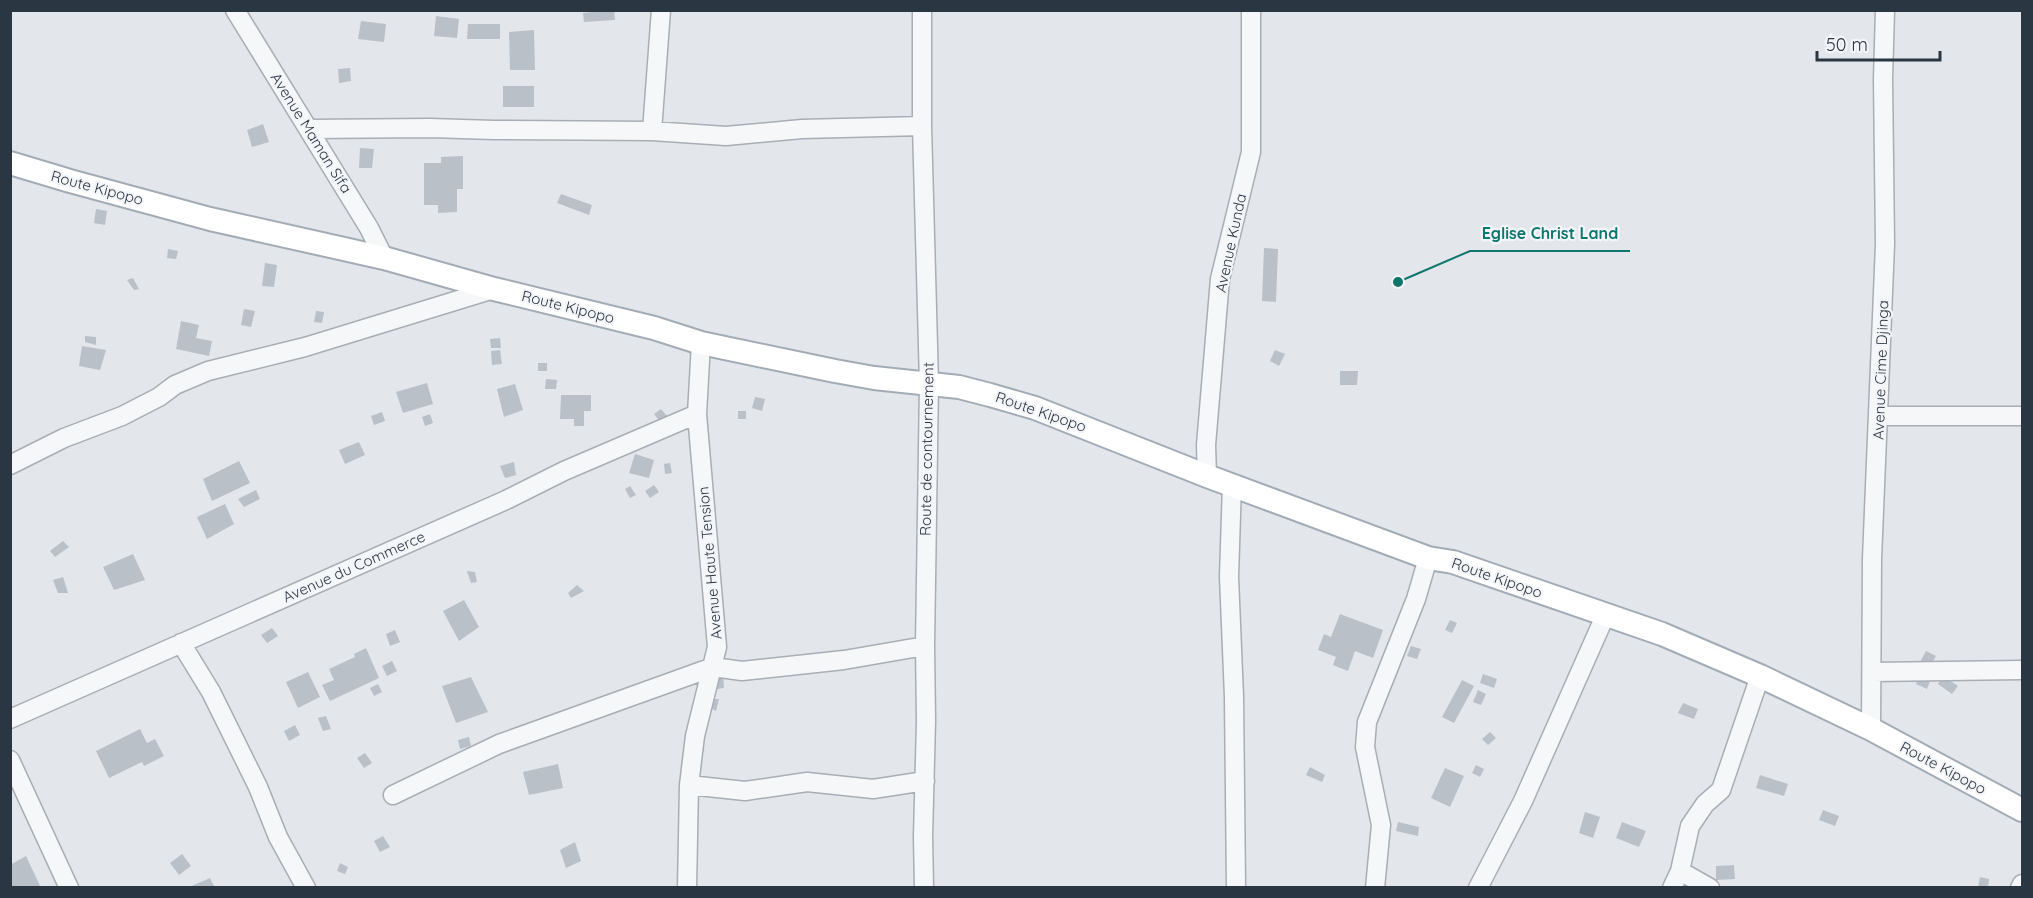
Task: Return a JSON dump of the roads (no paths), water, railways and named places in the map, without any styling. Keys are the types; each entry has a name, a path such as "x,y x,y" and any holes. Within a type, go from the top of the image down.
{"main road":[{"name":"Route Kipopo","path":"10,163 70,182 210,219 384,258 494,289 654,328 701,343 855,374 959,387 1035,408 1207,476 1428,558 1453,562 1662,634 1760,676 1871,729 2022,810"}],"street":[{"name":"Avenue Maman Sifa","path":"235,10 369,228 384,258"},
{"path":"652,131 661,10"},
{"name":"Route de contournement","path":"922,10 922,126 929,383 924,888"},
{"name":"Avenue Kunda","path":"1207,476 1206,446 1221,279 1251,152 1251,10"},
{"name":"Avenue Cime Djinga","path":"1871,729 1872,559 1886,244 1882,79 1885,10"},
{"path":"309,129 652,131 726,136 802,129 922,126"},
{"path":"10,465 64,438 122,416 159,397 176,385 207,371 305,347 494,289"},
{"name":"Avenue Haute Tension","path":"687,888 689,785 696,729 712,667 717,637 697,414 701,343"},
{"name":"Avenue du Commerce","path":"10,719 506,500 564,471 697,414"},
{"path":"1879,416 2022,416"},
{"path":"1232,484 1228,577 1234,697 1236,888"},
{"path":"1376,888 1381,825 1365,747 1366,722 1416,598 1428,558"},
{"path":"1478,888 1524,801 1605,616"},
{"path":"181,643 211,692 258,787 278,837 306,888"},
{"path":"393,795 499,744 712,667 742,671 844,660 925,646"},
{"path":"1872,672 2022,670"},
{"path":"1672,888 1680,871 1690,826 1705,804 1721,790 1760,676"},
{"path":"10,760 69,888"},
{"path":"689,785 745,791 807,782 873,789 925,781"},
{"path":"1680,871 1710,888"},
{"path":"2020,888 2022,884"}],"place":[{"name":"Eglise Christ Land","path":"1398,282"}]}
